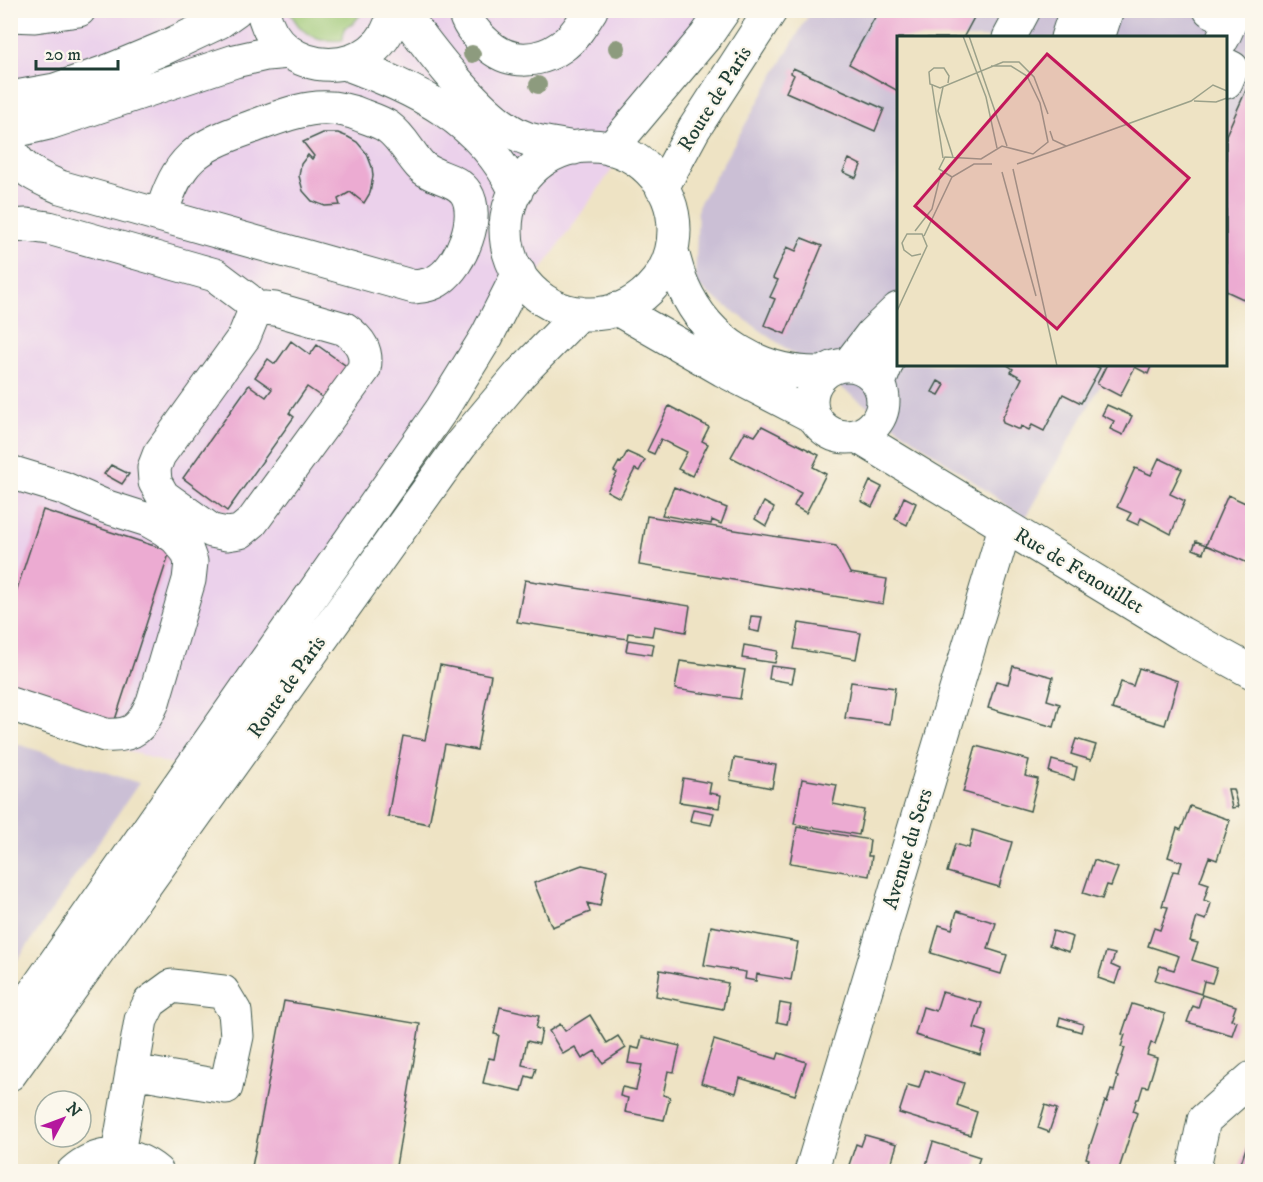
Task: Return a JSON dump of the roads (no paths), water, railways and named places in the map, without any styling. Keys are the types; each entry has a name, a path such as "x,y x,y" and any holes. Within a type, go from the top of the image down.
{"main road":[{"path":"10,15 34,16 79,10"},
{"path":"10,98 55,90 111,70 165,48 219,22 236,10"},
{"path":"264,10 270,30 278,42 289,52 310,63 322,65 345,63 364,55 380,41 388,29 394,10"},
{"path":"401,10 433,52 495,120 528,138 574,148"},
{"path":"464,10 465,16 477,35 495,51 516,60 540,57 562,47 591,10"},
{"path":"485,10 496,32 516,60"},
{"name":"Route de Paris","path":"611,149 706,36 724,10"},
{"name":"Route de Paris","path":"662,188 694,129 771,10"},
{"path":"1010,36 1024,10"},
{"path":"1072,36 1101,23"},
{"path":"1227,80 1232,68 1228,32"},
{"path":"10,132 59,120 234,61 289,52"},
{"path":"345,63 402,86 438,105 469,128 504,169 516,192"},
{"path":"10,149 15,159 32,174 60,187 414,287 429,285 442,278 455,261 471,224 471,205 465,192 454,182 435,176 421,166 403,141 388,127 345,108 320,107 287,114 216,140 194,154 180,169 169,190 161,215"},
{"path":"592,146 611,149 629,156 644,166 662,188 673,214 672,251 655,285 641,297 607,313 580,313 552,305 537,295 519,273 508,247 509,209 526,176 539,163 574,148 592,146"},
{"path":"10,226 27,225 49,228 215,275 247,299 255,310"},
{"path":"672,251 682,285 704,321 741,354 765,366 794,373 836,369 866,370 879,383 883,394 883,407 868,427 844,437 832,434 821,427 814,417 810,402 813,386 836,369 897,310"},
{"name":"Route de Paris","path":"10,1026 442,409 487,336 519,273"},
{"path":"275,309 345,329 362,347 366,359 364,369 252,522 240,532 227,534 212,531 163,496 155,482 154,468 159,455 244,337 255,310 275,309"},
{"path":"617,309 723,370 814,417"},
{"name":"Route de Paris","path":"10,1074 461,444 527,366 580,313"},
{"path":"879,383 897,345"},
{"name":"Rue de Fenouillet","path":"868,427 906,467 1181,633 1252,672"},
{"path":"10,472 63,488 104,506 148,520 176,538 187,550 190,562 189,580 153,702 148,714 137,729 122,736 105,735 10,704"},
{"name":"Avenue du Sers","path":"811,1172 1005,526"},
{"path":"118,1154 132,1071"},
{"path":"1193,1172 1204,1120 1252,1078"},
{"path":"73,1172 82,1164 99,1156 118,1154 138,1159 158,1172"}]}
